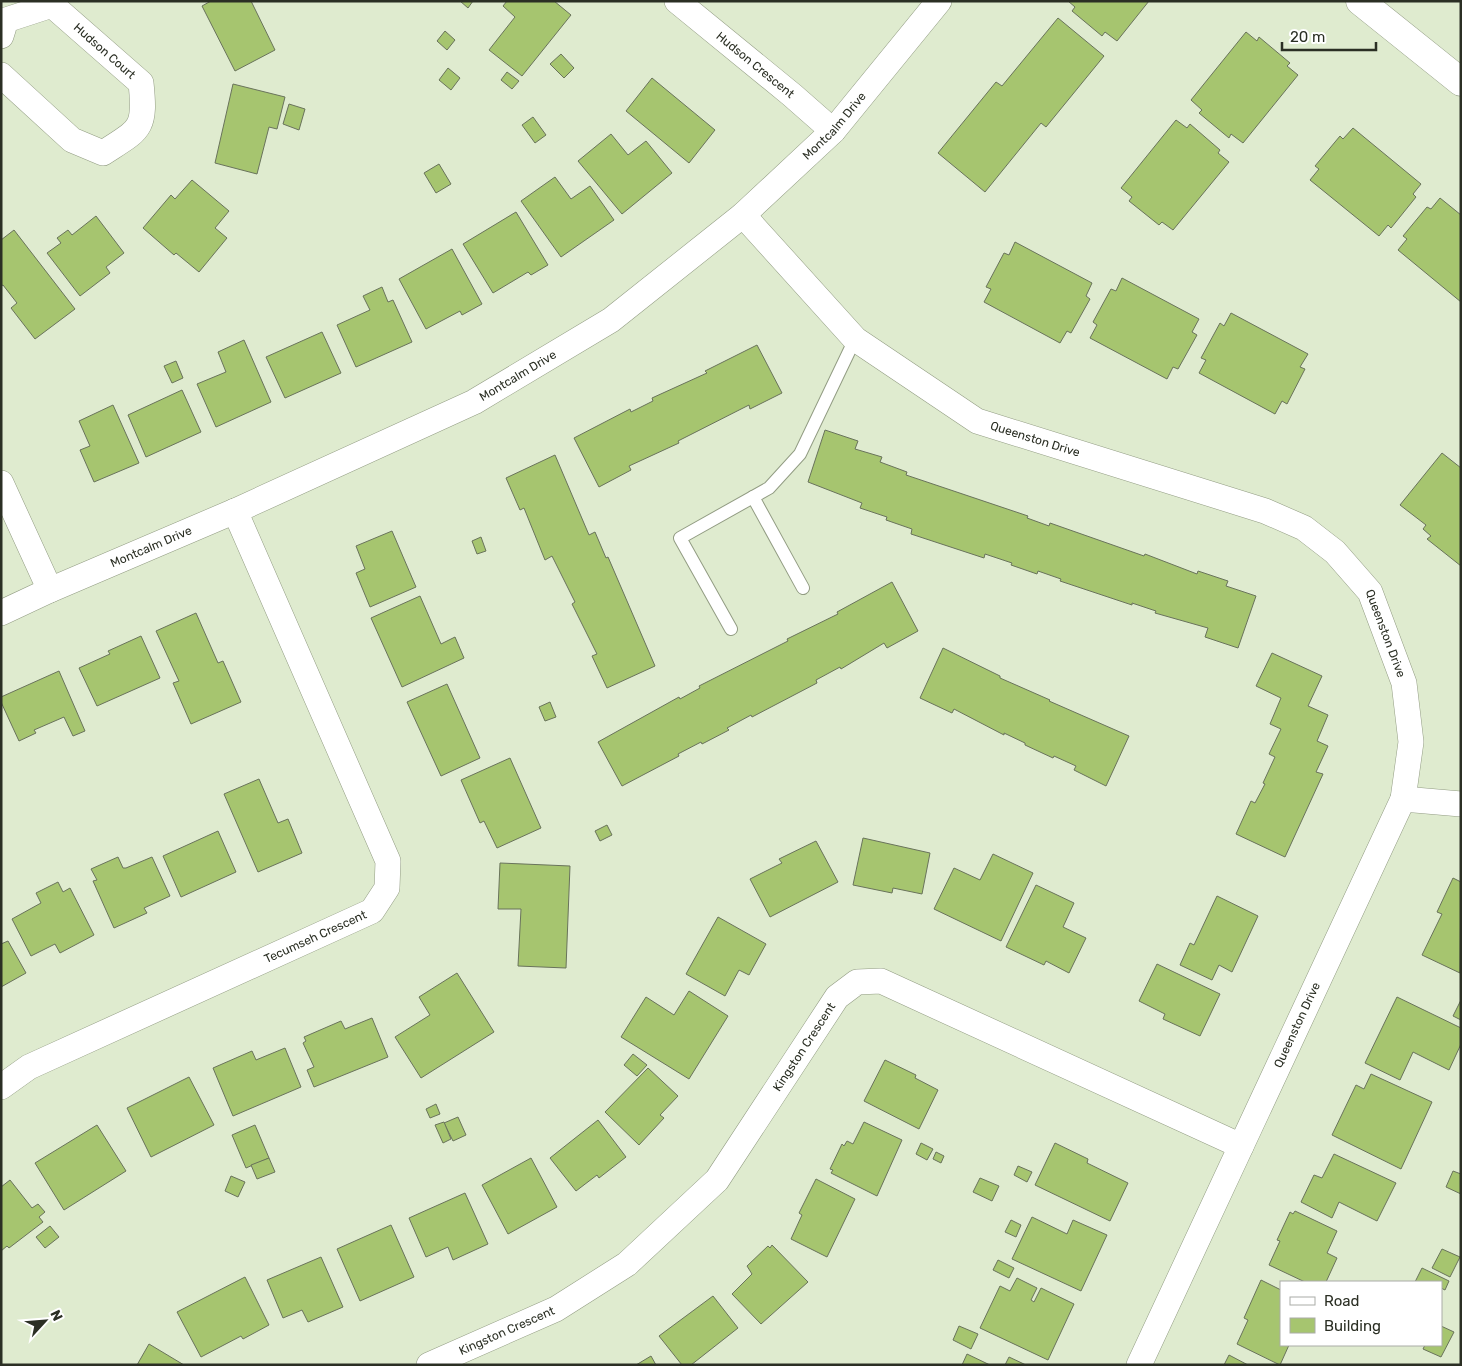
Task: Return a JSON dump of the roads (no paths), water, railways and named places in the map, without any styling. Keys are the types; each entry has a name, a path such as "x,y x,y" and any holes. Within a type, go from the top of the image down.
{"street":[{"name":"Hudson Crescent","path":"677,1 833,131"},
{"name":"Montcalm Drive","path":"1,613 50,590 235,511 474,402 612,320 743,215 833,131 939,1"},
{"path":"1360,1 1461,82"},
{"name":"Hudson Court","path":"1,36 6,20 52,5 141,83 144,111 135,132 102,153 72,140 4,85"},
{"name":"Queenston Drive","path":"743,215 855,339 977,421 1265,511 1304,528 1335,552 1370,592 1404,684 1411,742 1403,799 1139,1365"},
{"path":"1,483 50,590"},
{"name":"Tecumseh Crescent","path":"1,1087 29,1067 372,911 387,888 388,861 235,511"},
{"path":"1403,799 1461,804"},
{"name":"Kingston Crescent","path":"429,1365 556,1309 627,1264 717,1180 837,997 857,982 881,981 1241,1146"}],"lane":[{"path":"731,629 680,538 769,488 800,454 855,339"},
{"path":"753,497 803,588"}]}
